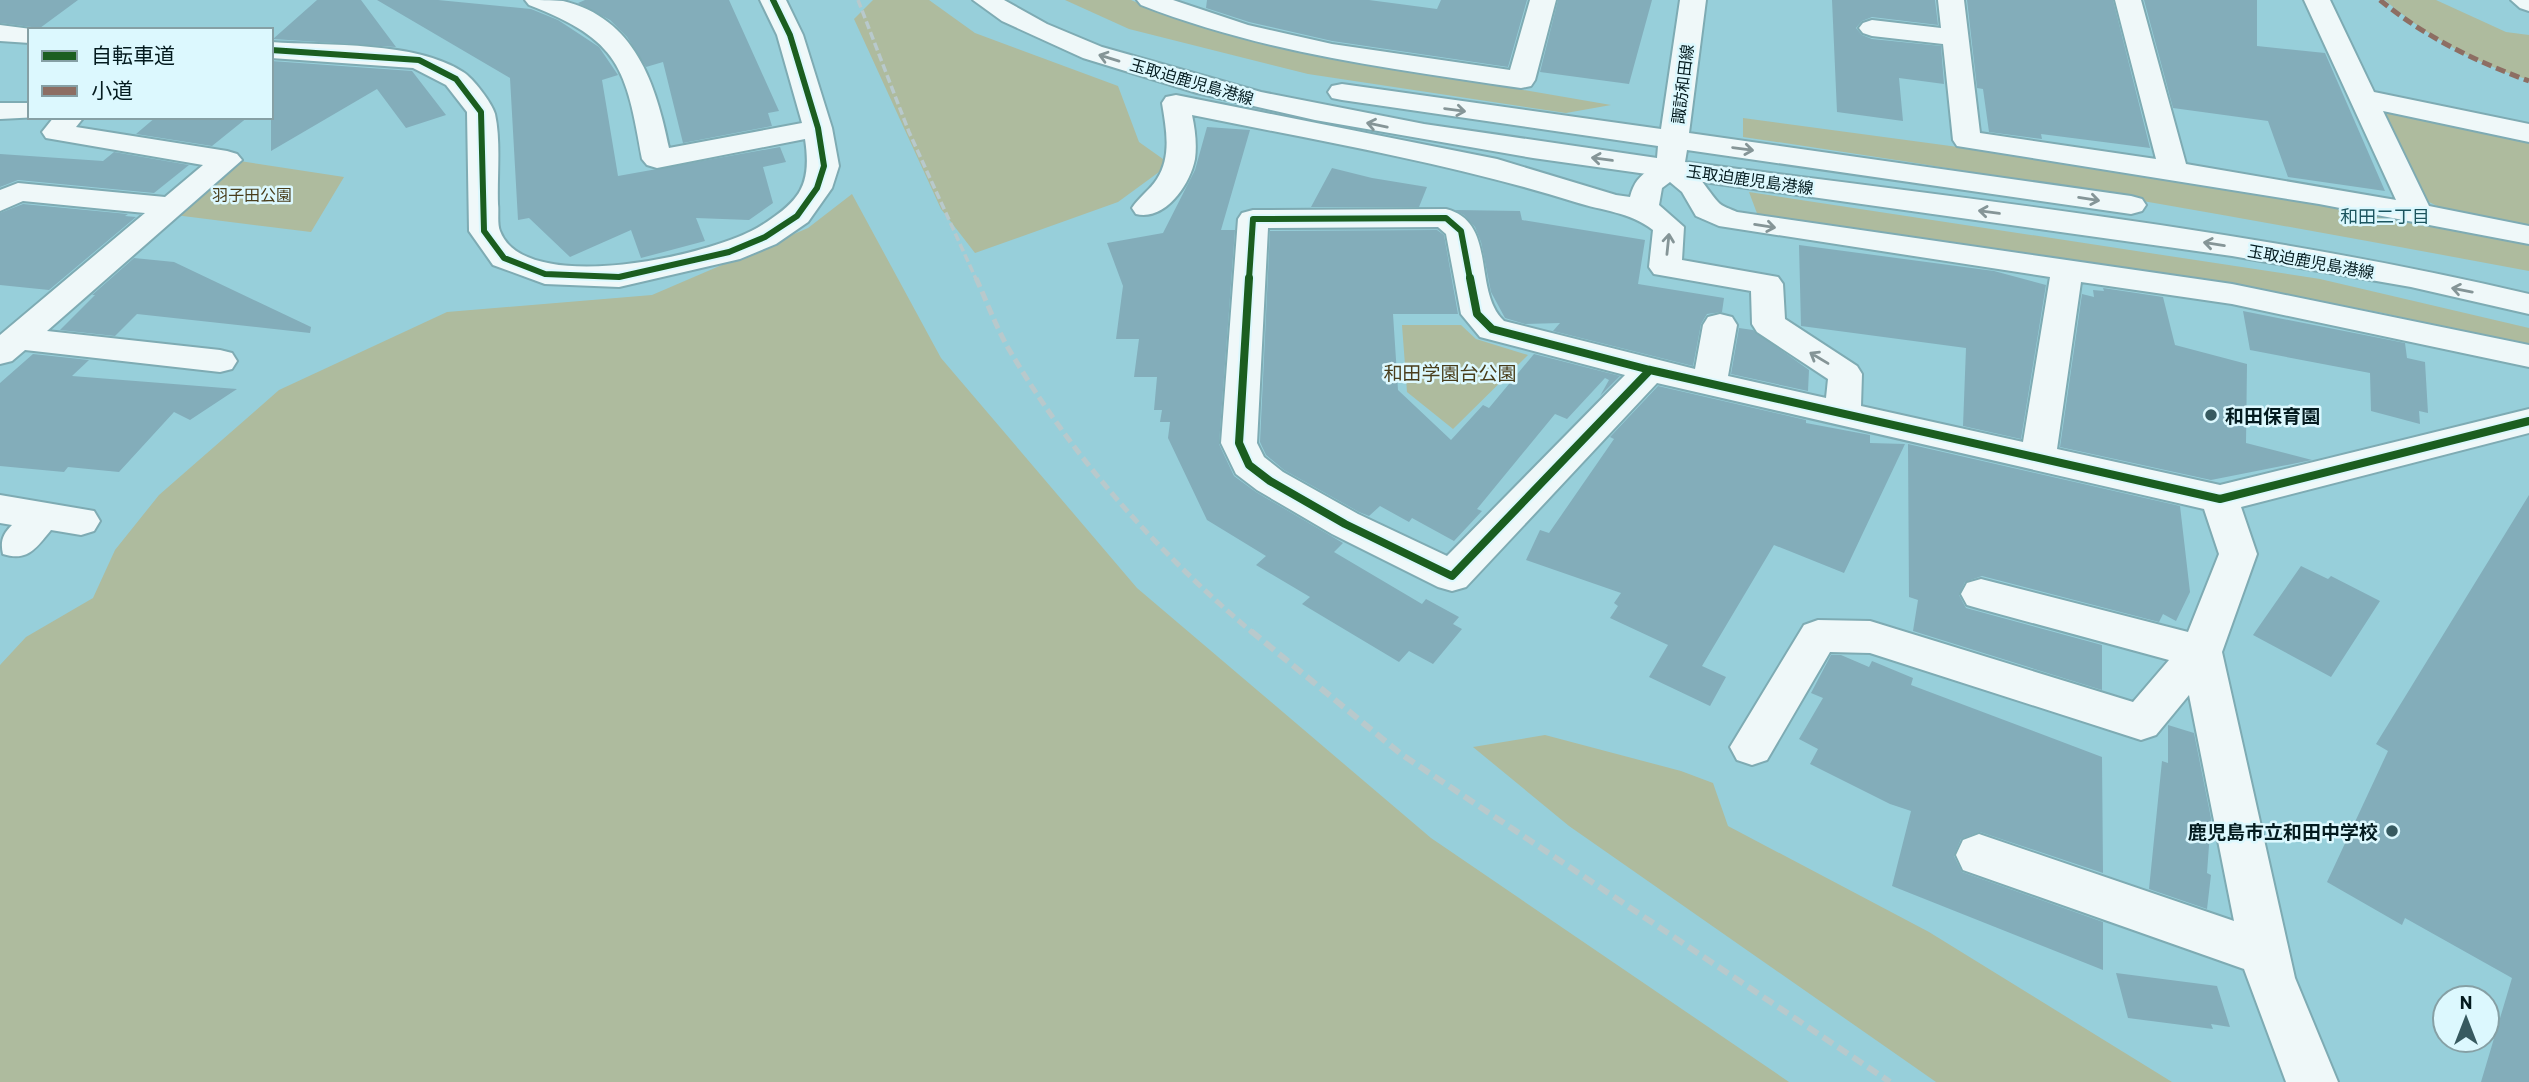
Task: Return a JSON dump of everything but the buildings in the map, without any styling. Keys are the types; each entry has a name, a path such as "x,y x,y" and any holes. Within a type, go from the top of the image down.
{"street":[{"path":"538,0 571,11 603,30 633,63 645,97 657,159 818,128"},
{"path":"273,50 419,60 456,79 481,111 484,231 504,258 545,274 619,277 729,252 765,237 797,216 817,188 824,166 818,128 790,34 773,0"},
{"name":"玉取迫鹿児島港線","path":"986,0 1007,14 1087,51 1265,102 1412,132 1949,177 2155,209 2529,280"},
{"name":"玉取迫鹿児島港線","path":"1036,0 1116,38 1192,60 1293,83 1672,154 2340,265 2529,304"},
{"path":"1164,2 1222,25 1323,50 1521,80 1543,0"},
{"name":"諏訪和田線","path":"1672,154 1693,0"},
{"path":"1951,0 1967,140 2173,169 2417,212 2529,235"},
{"path":"2128,0 2173,169"},
{"path":"2317,0 2417,212"},
{"path":"2524,0 2529,3"},
{"path":"1872,28 1955,38"},
{"path":"0,33 28,35"},
{"path":"2363,99 2529,134"},
{"path":"1147,208 1166,191 1182,159 1176,103 1497,168 1612,204 1643,208 1669,227 1665,267 1767,284 1769,324 1845,374 1843,412"},
{"path":"0,111 28,111"},
{"path":"12,334 227,160 56,132 68,119"},
{"path":"1643,208 1648,184 1672,154 1707,210 1730,220 2232,294 2528,361"},
{"path":"0,202 18,192 172,207"},
{"path":"1650,370 1452,576 1345,524 1270,481 1249,465 1242,454 1239,443 1253,219 1446,218 1461,231 1477,314 1492,329 1650,370 2220,499 2529,421"},
{"path":"2038,458 2067,271"},
{"path":"1709,383 1720,325"},
{"path":"12,334 182,357 213,348"},
{"path":"1752,747 1818,636 1870,637 2141,722 2201,652 2238,554 2220,499"},
{"path":"0,509 81,521"},
{"path":"17,544 43,515"},
{"path":"1981,594 2201,652"},
{"path":"2201,652 2270,978 2312,1082"},
{"path":"1979,855 2265,954"}],"green space":[{"path":"873,0 929,0 975,33 1118,86 1139,142 1170,164 1118,202 975,253 941,209 854,19"},
{"path":"1065,0 1131,0 1159,12 1319,55 1611,105 1566,113 1308,74 1129,29"},
{"path":"2385,0 2436,0 2506,32 2529,35 2529,80 2490,66 2453,48"},
{"path":"2391,110 2529,139 2529,225 2439,207 2423,199 2382,114"},
{"path":"1743,118 2135,171 2529,245 2529,271 2136,200 1743,137"},
{"name":"羽子田公園","path":"240,161 344,177 311,232 175,215"},
{"path":"1749,192 2320,279 2529,328 2529,347 2383,313 2230,284 1758,216"},
{"path":"852,194 941,358 1137,588 1431,838 1789,1082 0,1082 0,665 26,637 93,598 115,550 159,495 279,390 447,312 652,295 808,228"},
{"name":"和田学園台公園","path":"1402,325 1461,325 1476,339 1528,355 1453,429 1407,392"},
{"path":"1545,735 1681,771 1713,783 1728,826 1929,932 2172,1082 1936,1082 1569,826 1473,747"}],"railway":[{"path":"858,0 909,132 976,279"},
{"path":"976,278 1007,346 1032,387 1087,464 1149,535 1217,602 1253,633"},
{"path":"1251,631 1401,754 1890,1082"}],"marked path":[{"path":"2380,0 2414,26 2450,48 2529,81"}],"cycle path":[{"path":"273,50 419,60 456,79 481,112 484,231 504,258 545,274 619,277 729,252 765,237 797,216 817,188 824,166 818,128 790,35 773,0"},
{"path":"1650,370 1452,576 1345,524 1270,481 1249,465 1239,443 1253,219 1446,218 1461,231 1477,314 1492,329 1650,370 2220,499 2529,421"}],"place":[{"name":"和田保育園","path":"2211,415"},
{"name":"鹿児島市立和田中学校","path":"2392,831"}],"district":[{"name":"和田二丁目","path":"2385,216"}]}
